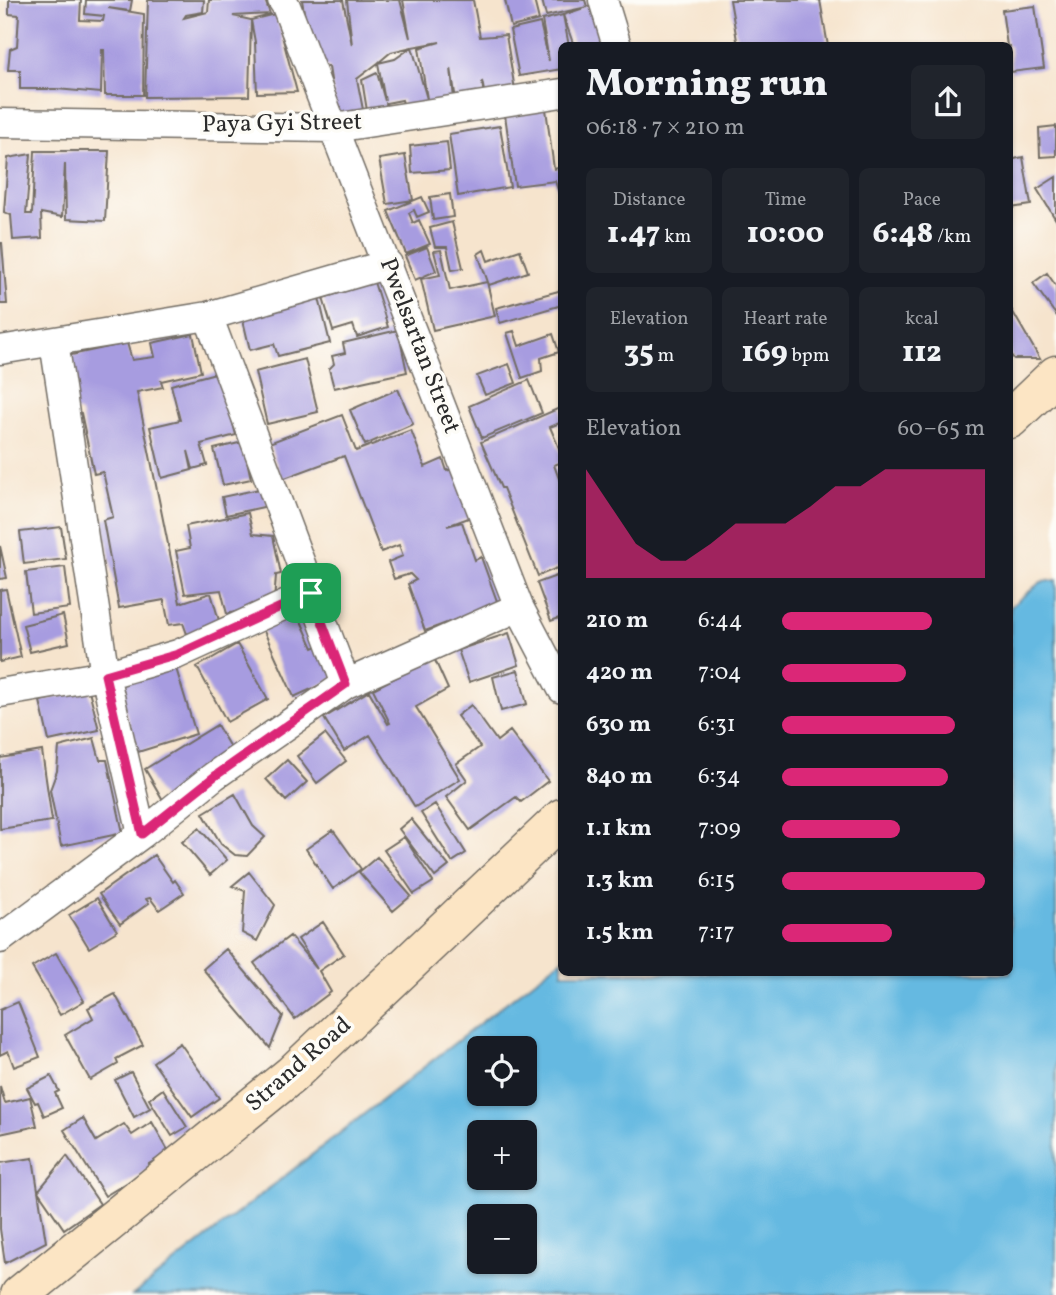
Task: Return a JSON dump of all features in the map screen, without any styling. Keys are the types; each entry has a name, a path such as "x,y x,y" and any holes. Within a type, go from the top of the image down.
{"street":[{"name":"Pwelsartan Street","path":"282,0 388,264 519,607 558,682"},
{"path":"603,0 616,42"},
{"name":"Paya Gyi Street","path":"0,123 334,128 558,94"},
{"path":"0,350 208,316 388,264"},
{"path":"208,316 346,684"},
{"path":"54,342 105,675 142,834"},
{"path":"1013,416 1056,375"},
{"path":"0,694 105,675 178,654 311,593"},
{"path":"1,932 142,834 215,776 346,684 519,607"},
{"name":"Strand Road","path":"20,1295 291,1075 558,822"}],"water":[{"path":"1056,580 1056,1295 133,1295 558,962 558,976 1013,976 1013,605 1041,582"}],"building":[{"path":"9,0 81,0 80,20 103,21 104,16 85,14 86,0 132,0 130,11 108,8 144,14 143,95 105,95 104,50 101,93 20,89 20,70 8,70 10,49 17,46 19,15 9,14"},
{"path":"148,0 204,0 203,12 186,15 184,18 208,12 209,0 265,0 270,14 233,16 251,20 249,96 145,97"},
{"path":"302,0 343,0 352,45 347,0 400,0 410,38 403,0 473,0 480,37 506,35 515,90 485,96 482,81 484,96 456,100 451,68 454,100 404,107 402,100 386,103 388,115 368,117 362,80 377,73 385,101 378,63 357,79 365,120 338,124 329,67 313,65","holes":["440,42 419,48 427,99 412,47","412,47 395,59 378,63 391,52"]},
{"path":"505,0 534,0 539,20 511,27"},
{"path":"542,0 585,0 587,7 546,16"},
{"path":"730,0 820,0 827,42 737,42"},
{"path":"597,3 609,39 600,42 573,42 563,15"},
{"path":"1035,6 1044,68 1013,72 1013,42 1006,42 1002,10"},
{"path":"275,14 297,92 257,93 255,42 251,20"},
{"path":"563,15 568,42 558,42 558,70 519,76 510,30 540,23 549,61 542,20"},
{"path":"546,109 554,169 558,168 558,190 555,181 515,186 505,115"},
{"path":"500,126 510,187 458,196 449,134"},
{"path":"1056,126 1056,156 1040,157 1039,128"},
{"path":"447,142 450,170 412,173 410,146"},
{"path":"35,151 109,151 105,221 66,219 65,164 62,217 41,213 42,238 13,240 11,215 4,212 8,158 31,154 26,214 32,214"},
{"path":"405,155 413,200 387,204 379,159"},
{"path":"1023,157 1031,205 1013,208 1013,159"},
{"path":"1056,177 1056,220 1037,189"},
{"path":"450,194 453,217 433,220 430,197"},
{"path":"422,197 429,212 417,217 414,210 409,213 413,223 419,220 430,244 406,254 388,211"},
{"path":"452,222 463,268 452,270 447,247 435,247 430,228"},
{"path":"2,243 7,304 0,304"},
{"path":"427,247 436,271 415,280 405,256"},
{"path":"441,250 450,290 487,282 495,316 433,330 421,279 440,275 434,251"},
{"path":"484,250 488,261 520,250 528,272 489,285 478,254"},
{"path":"1047,273 1056,286 1056,315 1033,283"},
{"path":"374,282 388,327 357,337 353,325 333,331 323,298"},
{"path":"558,291 558,306 500,323 496,308"},
{"path":"319,298 330,343 278,356 274,344 250,350 242,316"},
{"path":"1013,312 1040,359 1013,358"},
{"path":"398,330 407,372 334,388 329,369 334,364 332,356 345,353 343,343"},
{"path":"514,331 519,346 553,334 558,352 541,358 542,371 522,378 507,333"},
{"path":"193,334 201,372 161,381 163,387 137,392 180,603 211,593 220,624 187,634 183,623 169,625 164,600 119,608 103,520 113,517 103,472 94,474 81,413 73,410 62,357 127,343 132,360 155,357 152,343"},
{"path":"305,359 318,412 267,424 255,372"},
{"path":"509,364 516,383 485,395 477,376"},
{"path":"219,372 236,435 201,444 207,465 193,469 188,451 192,470 162,478 150,427 180,420 171,385"},
{"path":"529,380 542,413 482,438 469,406"},
{"path":"398,389 413,424 365,445 350,410"},
{"path":"558,409 558,424 550,427 558,446 558,464 554,465 558,476 558,568 538,576 503,488 481,442"},
{"path":"342,415 356,451 411,430 425,467 443,459 447,471 461,465 482,513 447,526 462,522 475,560 481,557 498,604 425,631 408,584 416,580 410,574 394,579 388,562 403,556 399,545 381,552 344,456 282,479 269,443"},
{"path":"243,442 251,479 223,485 214,449"},
{"path":"264,488 268,506 226,515 222,497"},
{"path":"248,513 253,534 273,536 281,574 276,575 274,602 227,614 221,590 185,594 176,551 190,548 186,526"},
{"path":"61,527 66,559 24,564 20,532"},
{"path":"0,546 7,578 0,579"},
{"path":"65,567 70,608 31,613 26,572"},
{"path":"558,575 558,618 551,621 537,583"},
{"path":"6,589 21,657 0,662 0,590"},
{"path":"297,612 313,648 325,643 340,676 294,697 262,627"},
{"path":"63,615 69,643 30,652 23,625"},
{"path":"509,633 519,665 469,682 458,650"},
{"path":"237,644 268,699 227,722 197,667"},
{"path":"434,658 448,689 416,707 460,779 415,807 370,735 344,751 324,718 369,691 388,724 390,723 373,689"},
{"path":"175,665 196,734 138,752 117,683"},
{"path":"518,670 527,704 501,711 493,677"},
{"path":"89,690 99,730 49,741 40,701"},
{"path":"471,705 497,741 510,731 548,781 521,802 516,797 470,830 446,797 467,780 456,764 480,747 457,716"},
{"path":"217,725 235,756 163,800 145,769"},
{"path":"325,734 346,761 317,783 297,756"},
{"path":"94,738 100,760 107,760 123,833 61,846 50,790 57,771 59,747"},
{"path":"42,751 52,821 0,829 0,758"},
{"path":"287,760 307,782 286,801 266,779"},
{"path":"235,794 253,826 265,837 247,856 235,855 221,844 203,813"},
{"path":"435,804 466,853 452,862 421,813"},
{"path":"411,819 449,866 435,877 399,829"},
{"path":"199,828 227,860 210,875 182,842"},
{"path":"333,830 361,869 333,889 306,849"},
{"path":"404,837 433,882 414,894 384,850"},
{"path":"154,855 184,893 159,910 150,898 146,899 149,903 120,924 99,894"},
{"path":"377,857 411,896 393,911 359,872"},
{"path":"249,872 275,905 257,941 242,933 245,891 232,886"},
{"path":"97,898 117,931 89,948 69,915"},
{"path":"323,922 344,954 319,971 331,992 295,1019 254,963 290,936 317,969 298,939"},
{"path":"226,949 283,1016 270,1048 203,969"},
{"path":"56,953 84,1001 60,1015 32,967"},
{"path":"115,994 143,1045 116,1059 118,1064 90,1080 65,1035 93,1018 88,1008"},
{"path":"18,1002 40,1057 14,1067 8,1051 0,1055 0,1010"},
{"path":"180,1043 219,1098 192,1117 153,1062"},
{"path":"131,1072 150,1108 134,1117 115,1080"},
{"path":"51,1076 59,1091 55,1093 62,1108 44,1116 38,1102 35,1103 27,1088"},
{"path":"0,1086 5,1103 30,1097 37,1126 0,1134"},
{"path":"163,1089 187,1127 172,1136 149,1099"},
{"path":"83,1118 96,1141 124,1124 132,1135 152,1122 169,1152 149,1164 151,1168 105,1196 64,1130"},
{"path":"67,1156 100,1204 64,1229 38,1191"},
{"path":"33,1158 46,1242 5,1263 0,1229 0,1163"}],"route":[{"path":"311,593 346,684 215,776 142,834 105,675 178,654 311,593"}]}
